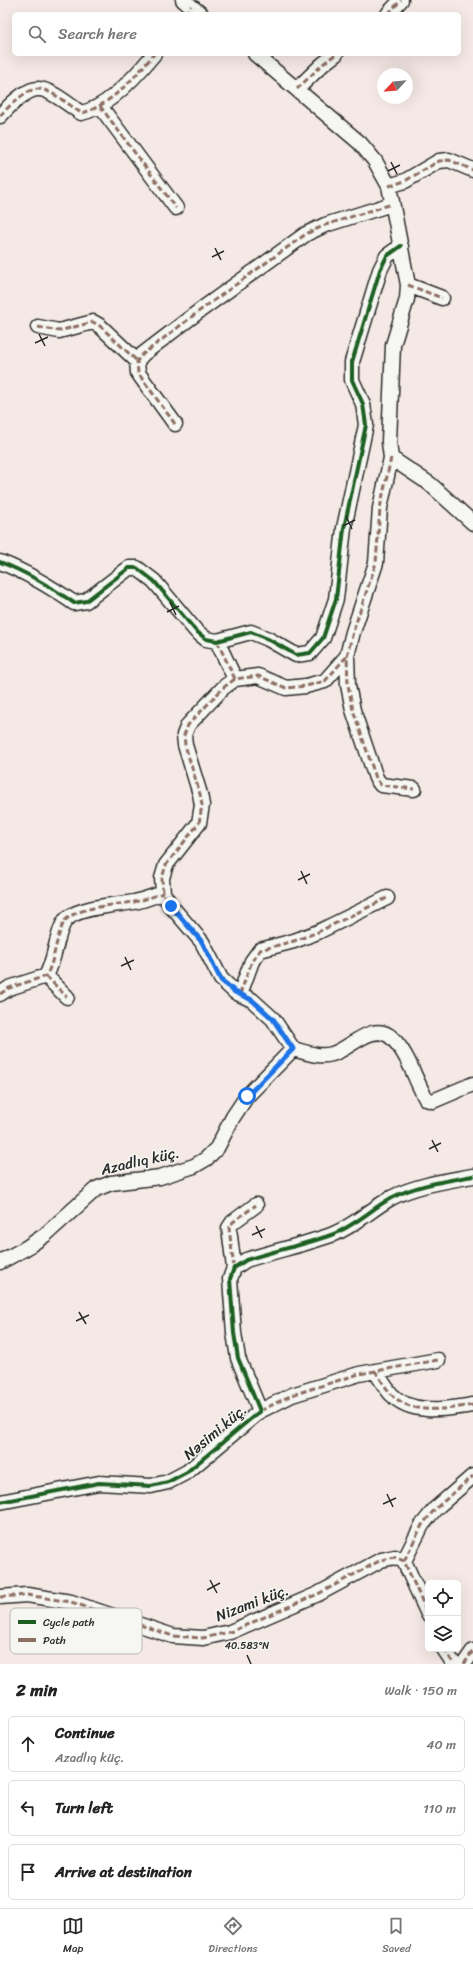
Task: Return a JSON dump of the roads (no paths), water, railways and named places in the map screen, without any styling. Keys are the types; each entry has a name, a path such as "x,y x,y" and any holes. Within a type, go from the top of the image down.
{"street":[{"path":"390,12 401,0"},
{"path":"0,116 25,94 38,89 50,93 81,113 100,106 132,80 152,56"},
{"path":"257,56 360,143 375,161 389,186 408,284 407,299 393,345 389,442 391,458 380,508 376,563 353,632 347,656 348,685 353,710 376,778 380,785 414,789"},
{"path":"297,89 333,56"},
{"path":"100,106 176,208"},
{"path":"389,186 405,180 439,161 449,160 473,170"},
{"path":"137,361 143,354 202,309 306,234 324,225 392,204"},
{"path":"0,562 13,567 74,603 86,601 129,568 137,568 154,581 196,631 206,639 217,641 251,632 268,639 296,655 310,653 323,638 336,599 344,528 366,425 363,404 352,380 352,362 380,270 387,256 401,246"},
{"path":"408,284 442,298"},
{"path":"38,327 59,331 92,322 100,326 137,361 138,373 175,424"},
{"path":"391,458 430,484 473,523"},
{"path":"217,641 235,679"},
{"path":"347,656 325,681 306,686 286,688 258,676 235,679 224,687 188,725 184,735 185,744 202,805 199,823 166,865 162,878 163,893 171,906 202,942 221,980 240,994 252,1000 273,1019 293,1049 323,1056 333,1054 359,1038 373,1033 382,1033 392,1037 402,1052 426,1099 433,1101 473,1084"},
{"path":"0,994 9,988 46,976 52,966 63,922 72,915 90,909 135,902 163,893"},
{"path":"240,994 252,961 260,950 294,941 318,932 387,898"},
{"path":"46,976 67,997"},
{"name":"Azadlıq küç.","path":"0,1262 26,1248 45,1235 96,1189 111,1183 160,1177 194,1166 206,1159 217,1148 233,1116 247,1096 293,1049"},
{"path":"234,1268 246,1260 331,1235 348,1227 403,1192 435,1183 473,1176"},
{"name":"Nəsimi küç.","path":"0,1502 99,1483 151,1486 168,1482 187,1472 260,1411 238,1358 234,1333 230,1279 234,1268 229,1228 233,1222 256,1205"},
{"path":"260,1411 292,1395 359,1374 438,1360"},
{"path":"375,1371 391,1394 404,1404 421,1409 443,1410 473,1405"},
{"path":"425,1607 404,1561 422,1525 435,1509 473,1476"},
{"name":"Nizami küç.","path":"142,1626 173,1636 203,1638 230,1632 318,1594 380,1560 395,1557 404,1561"},
{"name":"Nizami küç.","path":"0,1597 27,1595 71,1602 89,1608"},
{"path":"464,1664 473,1651"},
{"path":"446,1652 454,1664"}]}
